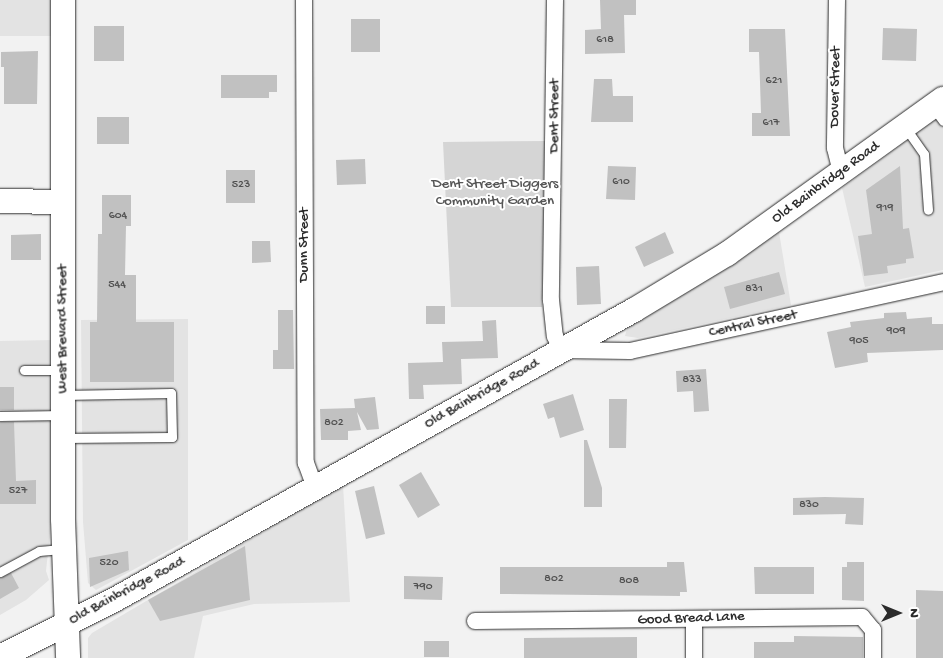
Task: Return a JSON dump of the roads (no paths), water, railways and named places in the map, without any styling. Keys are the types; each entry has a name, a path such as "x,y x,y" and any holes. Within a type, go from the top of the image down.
{"main road":[{"name":"West Brevard Street","path":"63,0 64,549 68,658"},
{"name":"Old Bainbridge Road","path":"0,657 114,600 561,350 727,254 905,127 940,109"},
{"path":"0,201 63,202"}],"street":[{"name":"Dunn Street","path":"304,0 306,463 315,488"},
{"name":"Dent Street","path":"555,0 551,300 554,336 561,350"},
{"name":"Dover Street","path":"837,0 835,148 841,172"},
{"name":"Central Street","path":"561,350 630,351 943,282"},
{"name":"Good Bread Lane","path":"475,621 862,617 873,630 873,658"},
{"path":"694,620 694,658"}],"lane":[{"path":"905,127 924,154 928,210"},
{"path":"24,370 63,370"},
{"path":"0,416 63,416 172,437 171,393 63,416"},
{"path":"0,572 39,551 64,549"}],"park label":[{"name":"Dent Street Diggers Community Garden","path":"495,192"}]}
